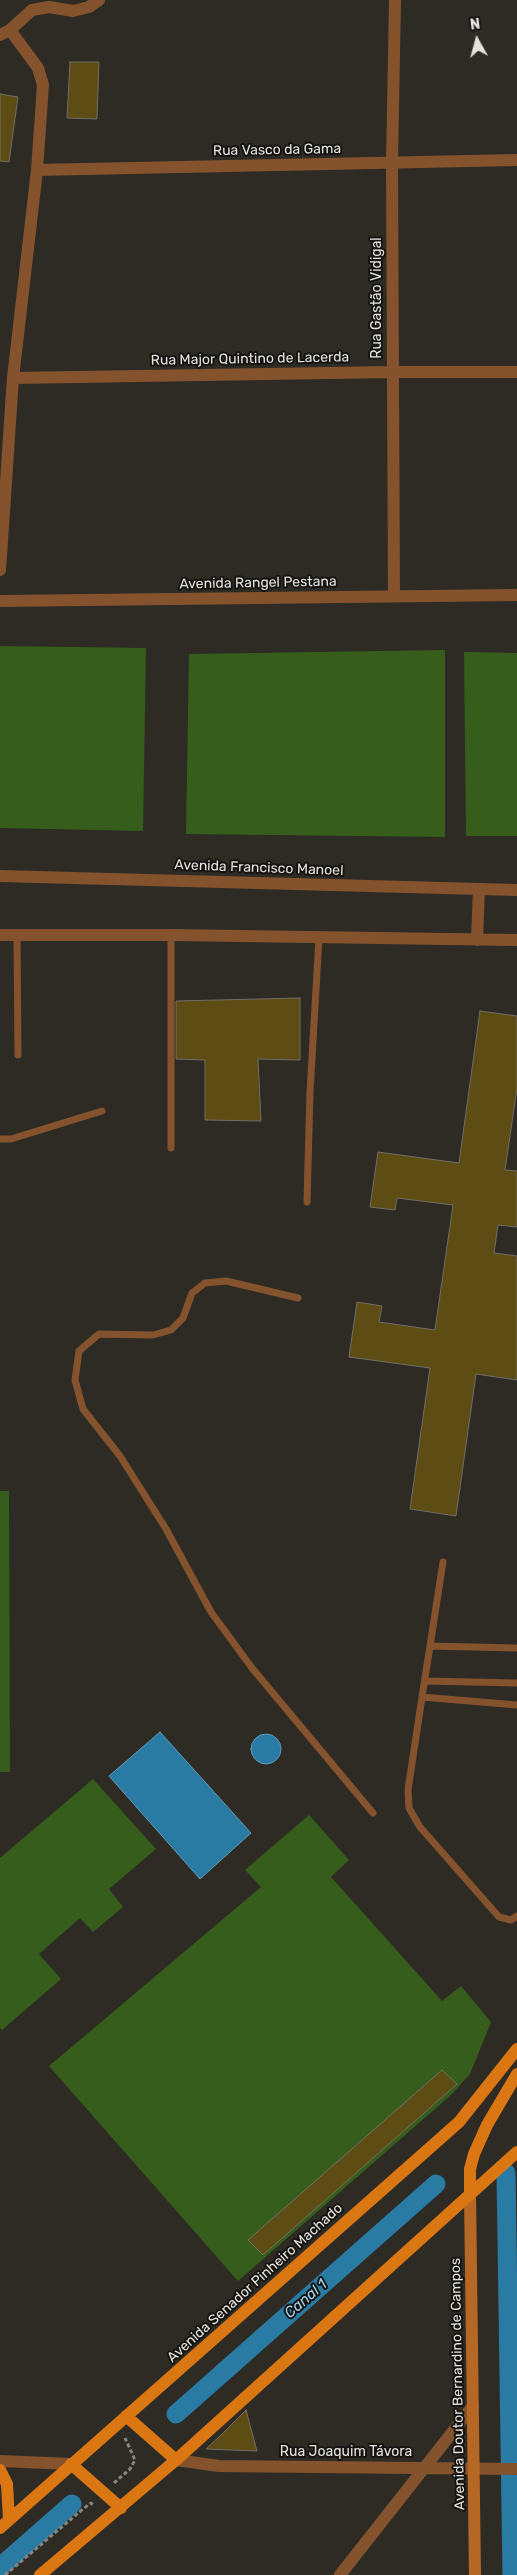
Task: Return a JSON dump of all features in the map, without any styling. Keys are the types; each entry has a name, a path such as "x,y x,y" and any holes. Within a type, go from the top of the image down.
{"main road":[{"name":"Avenida Senador Pinheiro Machado","path":"4,2524 71,2464 131,2421 459,2122 517,2049"},
{"path":"470,2194 470,2169 474,2154 487,2125 517,2074"},
{"path":"40,2575 176,2460 517,2152"},
{"name":"Avenida Doutor Bernardino de Campos","path":"470,2194 475,2575"},
{"path":"131,2421 176,2460"},
{"path":"71,2464 121,2508"},
{"path":"0,2470 7,2484 4,2524"}],"street":[{"path":"0,570 13,378 37,170 43,85 38,68 5,32 32,10 49,7 73,11 89,7 99,0"},
{"name":"Rua Gastão Vidigal","path":"394,0 392,162 394,596"},
{"name":"Rua Vasco da Gama","path":"37,170 517,160"},
{"name":"Rua Major Quintino de Lacerda","path":"13,378 517,372"},
{"name":"Avenida Rangel Pestana","path":"0,601 517,595"},
{"name":"Avenida Francisco Manoel","path":"0,876 478,891 517,890"},
{"path":"478,891 478,935"},
{"path":"0,935 171,935 318,938 478,935 517,940"},
{"path":"340,2575 473,2406"},
{"name":"Rua Joaquim Távora","path":"176,2460 219,2466 517,2469"},
{"path":"0,2461 71,2464"}],"lane":[{"path":"171,935 171,1148"},
{"path":"17,936 18,1056"},
{"path":"308,1202 310,1092 318,938"},
{"path":"0,1139 11,1139 102,1111"},
{"path":"298,1298 226,1281 205,1283 192,1293 183,1318 171,1330 153,1334 99,1334 79,1352 75,1380 83,1409 120,1456 161,1521 211,1612 252,1668 373,1813"},
{"path":"443,1562 408,1790 409,1808 420,1826 499,1917 510,1920 517,1916"},
{"path":"430,1646 517,1648"},
{"path":"425,1681 517,1683"},
{"path":"422,1697 517,1705"}],"path":[{"path":"102,2492 133,2466 135,2458 125,2437 131,2421"},
{"path":"6,2575 91,2504 108,2519"}],"green space":[{"path":"0,646 146,648 143,831 0,828"},
{"path":"445,650 445,837 186,834 189,654"},
{"path":"464,652 517,653 517,836 466,836"},
{"path":"0,1491 9,1491 10,1772 0,1772"},
{"path":"93,1779 156,1849 109,1889 123,1907 93,1932 80,1918 39,1954 61,1979 2,2030 0,2028 0,1858"},
{"path":"309,1815 349,1860 331,1877 442,2001 461,1986 491,2022 470,2074 451,2095 238,2281 49,2066 261,1887 245,1870"}],"water":[{"path":"160,1732 251,1833 200,1879 109,1776"},
{"path":"266,1734 272,1735 280,1743 280,1755 272,1763 266,1764 260,1763 252,1755 251,1749 252,1743 260,1735"}],"building":[{"path":"70,62 99,62 97,119 67,118"},
{"path":"0,94 18,97 9,162 0,161"},
{"path":"300,998 300,1060 258,1059 261,1121 205,1120 205,1060 176,1059 176,1001"},
{"path":"480,1011 517,1016 517,1088 505,1170 517,1171 517,1227 498,1225 494,1253 517,1256 517,1380 476,1374 456,1516 410,1509 430,1368 349,1357 357,1302 382,1306 379,1322 435,1330 453,1205 397,1198 395,1210 370,1207 378,1152 459,1163"},
{"path":"442,2070 457,2084 263,2255 248,2240"},
{"path":"246,2410 257,2451 206,2449 222,2434"}],"waterway":[{"path":"506,2173 512,2575"},
{"name":"Canal 1","path":"176,2414 436,2184"},
{"name":"Canal 1","path":"0,2567 72,2504"}]}
